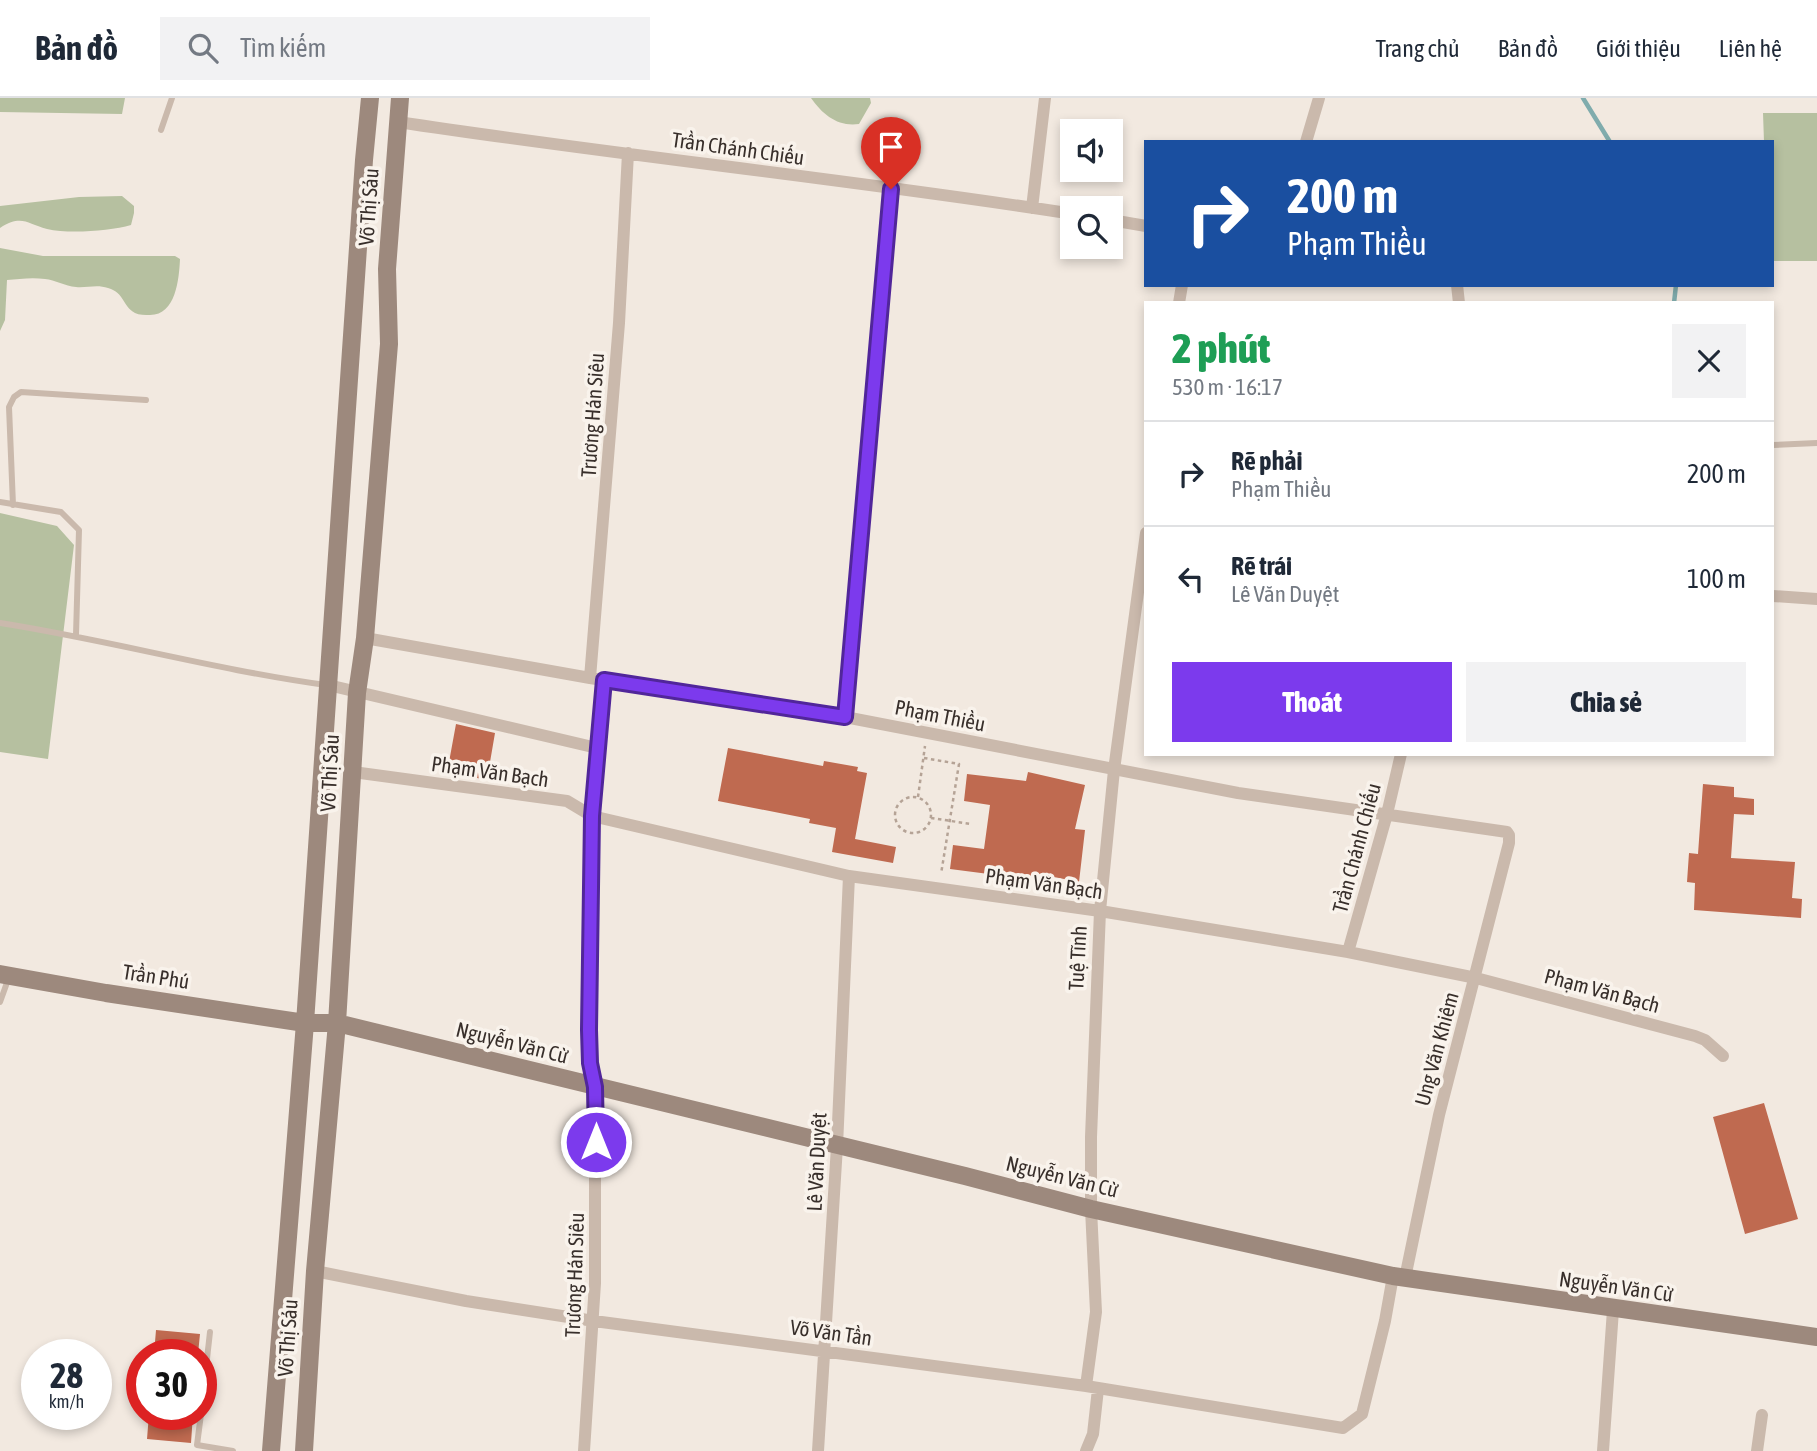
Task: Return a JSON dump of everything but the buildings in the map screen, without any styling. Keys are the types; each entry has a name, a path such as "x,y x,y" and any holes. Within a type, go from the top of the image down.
{"main road":[{"name":"Võ Thị Sáu","path":"271,1451 305,1023 370,98"},
{"name":"Võ Thị Sáu","path":"304,1451 315,1270 337,1023 357,693 365,638 389,344 387,269 400,98"},
{"name":"Trần Phú","path":"5,974 106,993 305,1023"},
{"name":"Nguyễn Văn Cừ","path":"305,1023 337,1023 1091,1209 1399,1277 1613,1310 1817,1337"}],"street":[{"path":"1032,208 1045,98"},
{"path":"1307,140 1319,98"},
{"name":"Trần Chánh Chiếu","path":"398,122 541,144 628,153 1060,212"},
{"name":"Trương Hán Siêu","path":"590,678 620,323 628,153"},
{"path":"845,717 891,189"},
{"path":"1123,222 1144,226"},
{"name":"Tuệ Tĩnh","path":"1086,1451 1093,1434 1092,1388 1097,1312 1091,1209 1093,1062 1100,911 1114,770 1144,548"},
{"path":"1774,596 1817,599"},
{"name":"Phạm Thiều","path":"365,638 590,678 845,717 1238,793 1507,832"},
{"name":"Trương Hán Siêu","path":"584,1451 594,1321 596,1252 595,1087 590,1063 589,1030 592,816 604,680"},
{"path":"328,685 597,748"},
{"name":"Trần Chánh Chiếu","path":"1348,952 1401,756"},
{"name":"Phạm Văn Bạch","path":"353,772 567,801 592,816 849,876 1100,911 1348,952 1476,978 1705,1040 1723,1056"},
{"name":"Ung Văn Khiêm","path":"1343,1428 1362,1413 1476,978 1509,843 1507,832"},
{"name":"Lê Văn Duyệt","path":"818,1451 837,1146 849,876"},
{"name":"Võ Văn Tần","path":"315,1270 466,1301 594,1321 1092,1388 1343,1428"},
{"path":"1603,1451 1613,1310"},
{"path":"1757,1451 1762,1415"}],"lane":[{"path":"162,130 172,98"},
{"path":"13,505 9,407 14,397 21,392 146,400"},
{"path":"1774,445 1817,443"},
{"path":"0,502 61,512 79,530 76,635"},
{"path":"0,623 76,635 269,677 328,685"},
{"path":"0,1002 5,974"},
{"path":"209,1339 210,1332"},
{"path":"199,1430 198,1445 233,1451"}],"path":[{"path":"918,797 925,746"},
{"path":"924,758 960,764 939,888"},
{"path":"910,797 918,797 929,807 931,818 925,828 914,833 898,824 896,813 900,803 910,797"},
{"path":"931,818 971,824"}],"green space":[{"path":"0,98 125,98 122,114 0,112"},
{"path":"811,98 870,98 871,103 859,124 844,124 821,110"},
{"path":"1763,113 1817,113 1817,261 1774,261 1774,140 1764,140"},
{"path":"122,196 134,206 131,225 78,232 47,229 19,221 0,228 0,206 79,197"},
{"path":"0,248 43,256 175,256 180,259 179,276 171,303 166,309 146,315 135,313 118,293 104,287 76,287 40,278 7,280 5,320 0,331"},
{"path":"0,513 57,526 74,545 48,759 0,752"}],"waterway":[{"path":"1583,98 1609,140"},
{"path":"1674,301 1676,287"}],"route":[{"path":"596,1142 595,1087 590,1063 589,1030 592,816 604,680 845,717 891,189"}]}
